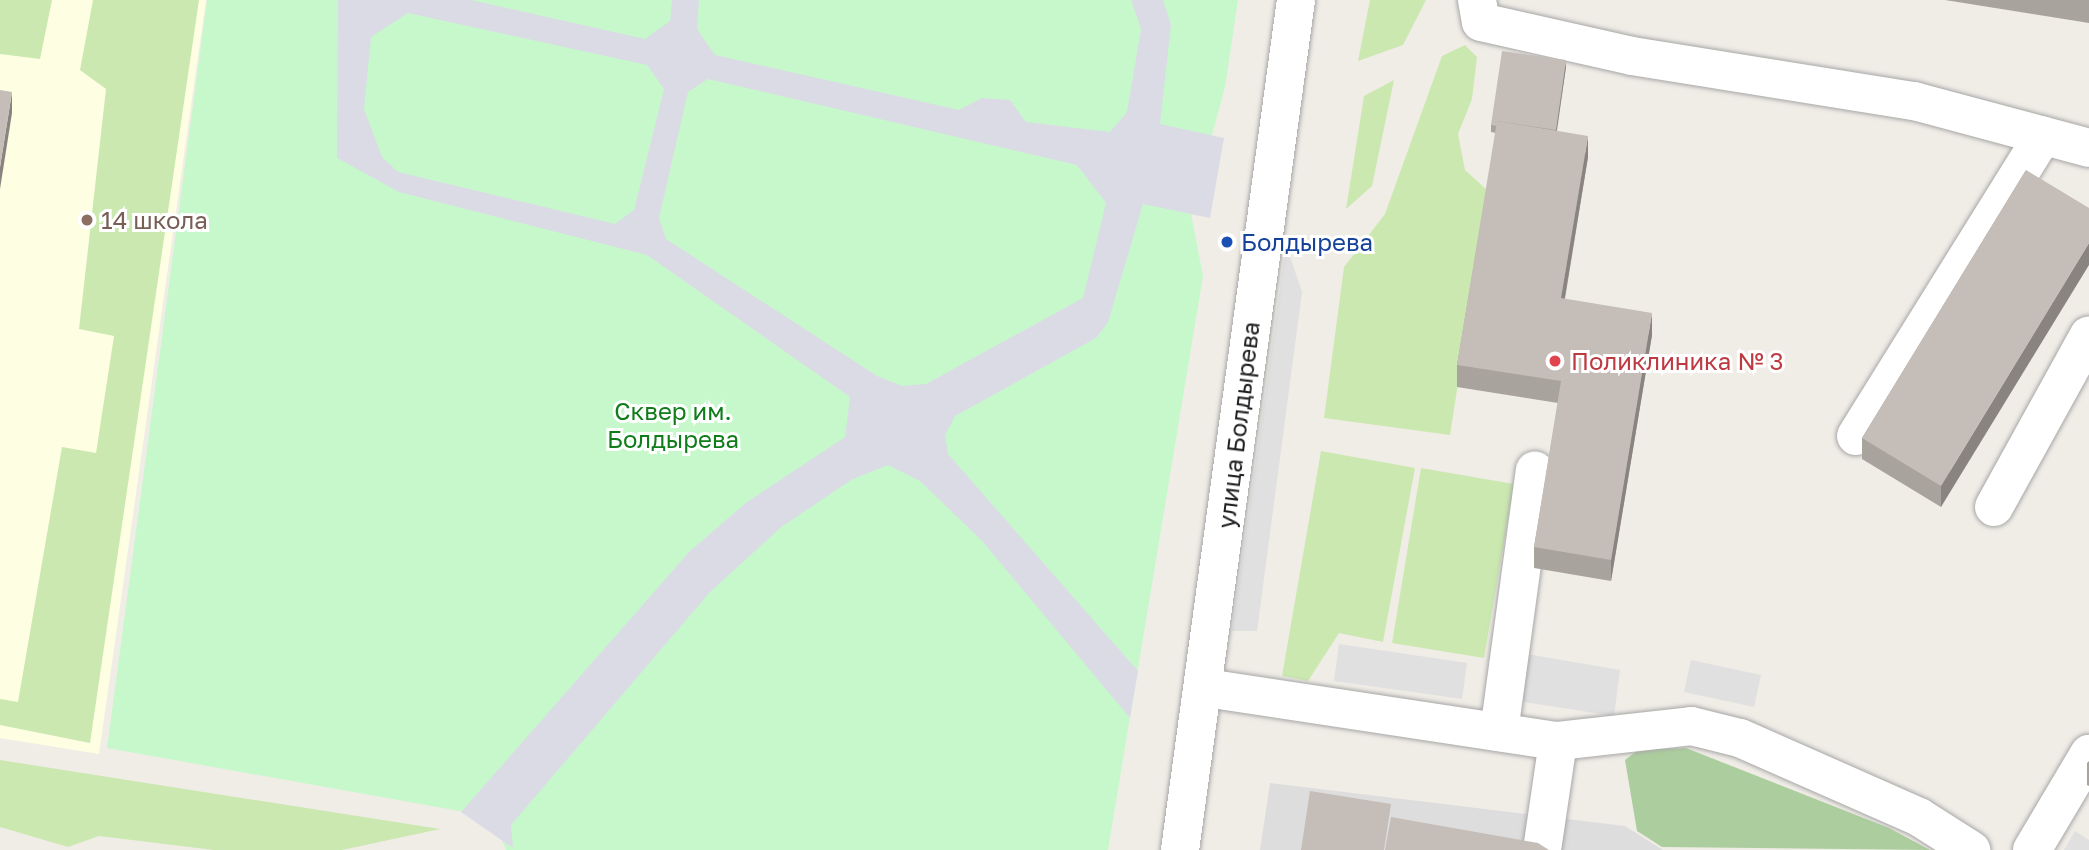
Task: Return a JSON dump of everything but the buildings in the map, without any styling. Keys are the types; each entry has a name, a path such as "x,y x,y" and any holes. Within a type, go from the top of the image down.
{"street":[{"name":"улица Болдырева","path":"1180,850 1206,688 1296,0"},
{"path":"1477,0 1481,22 1632,56 1914,101 2089,148"},
{"path":"1856,436 2043,135"},
{"path":"1994,507 2089,335"},
{"path":"1499,732 1535,470"},
{"path":"1206,688 1558,741 1691,726 1740,738 1919,817 1971,850"},
{"path":"1542,850 1558,741"},
{"path":"2032,850 2089,754"}],"shaded area":[{"name":"14 школа","path":"0,0 206,0 99,754 0,738"},
{"path":"338,0 471,0 645,39 670,21 672,0 699,0 697,29 715,55 959,110 982,98 1010,100 1026,122 1110,132 1127,112 1141,29 1131,0 1163,0 1171,25 1160,124 1224,138 1210,218 1143,204 1108,322 1096,338 955,416 945,435 948,454 1138,671 1130,718 983,542 920,481 888,465 851,480 780,528 710,592 511,825 513,848 461,812 690,551 747,502 845,437 850,397 647,255 399,192 337,158","holes":["408,13 647,65 664,89 634,210 615,224 398,172 382,157 364,109 371,37","708,79 1077,165 1106,203 1083,298 926,384 902,386 877,376 666,239 659,218 688,92"]},
{"path":"1286,245 1302,292 1257,631 1232,631"},
{"path":"1339,644 1467,663 1462,699 1334,681"},
{"path":"1521,653 1620,670 1614,716 1512,700"},
{"path":"1691,660 1761,675 1754,707 1684,692"},
{"path":"1270,783 1625,826 1663,850 1260,850"},
{"path":"2075,831 2089,840 2089,850 2064,850"}],"green space":[{"path":"0,0 52,0 40,59 0,54"},
{"path":"93,0 199,0 90,743 0,725 0,699 18,702 62,447 96,453 114,336 79,329 106,89 80,70"},
{"name":"Сквер им. Болдырева","path":"207,0 1238,0 1225,87 1191,213 1203,276 1108,850 506,850 493,817 107,748"},
{"path":"1370,0 1426,0 1403,45 1358,61"},
{"path":"1465,45 1477,57 1472,99 1458,134 1465,170 1488,191 1450,435 1324,418 1344,267 1385,214 1442,56"},
{"path":"1394,80 1372,186 1346,209 1364,96"},
{"path":"1321,451 1415,468 1383,642 1339,633 1308,681 1282,676"},
{"path":"1421,468 1514,484 1484,658 1392,643"},
{"path":"1686,748 1889,828 1930,850 1662,847 1637,831 1625,760 1638,750"},
{"path":"0,760 440,829 342,850 214,850 99,836 68,847 0,827"}],"place":[{"name":"14 школа","path":"87,220"},
{"name":"Болдырева","path":"1227,242"},
{"name":"Поликлиника № 3","path":"1555,361"}]}
